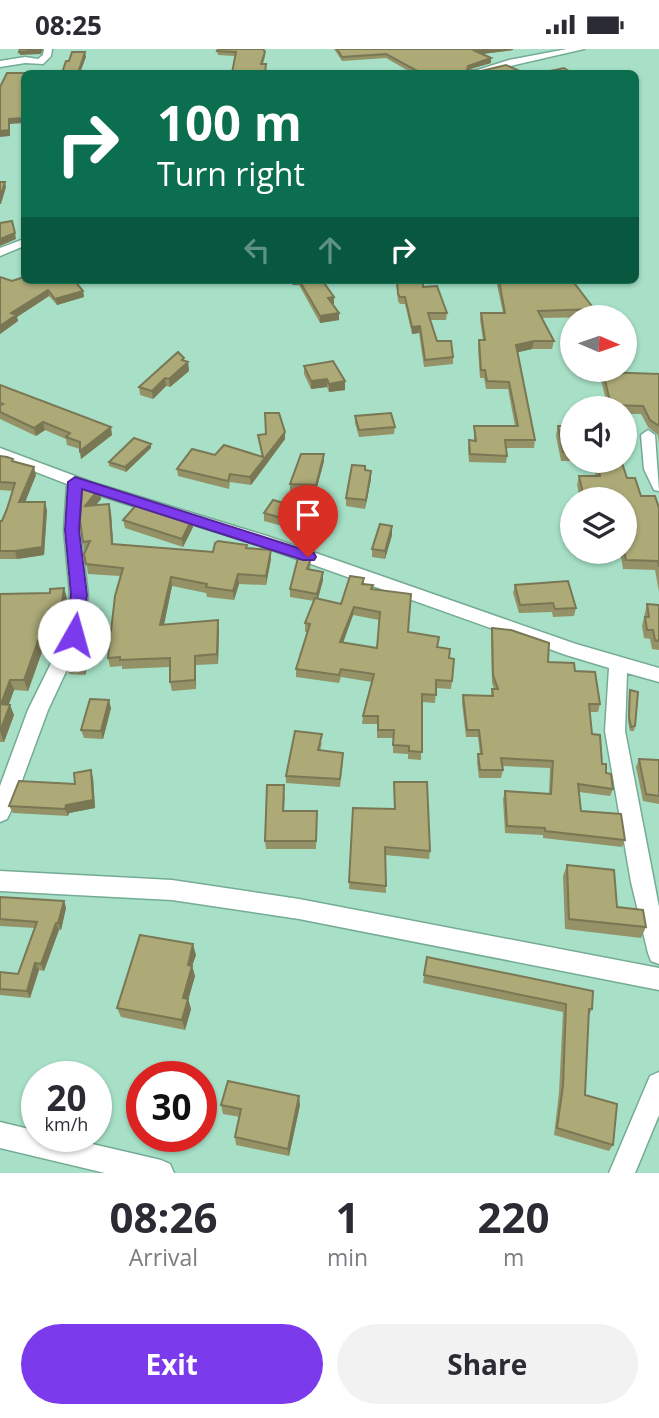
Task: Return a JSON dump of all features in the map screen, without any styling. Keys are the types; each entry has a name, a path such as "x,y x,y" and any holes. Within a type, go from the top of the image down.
{"street":[{"path":"10,49 4,63 40,62 47,56 48,49"},
{"path":"483,70 580,49"},
{"path":"0,252 21,243"},
{"path":"648,435 652,469 659,486"},
{"path":"0,453 75,482 261,540 618,664 659,675"},
{"path":"0,813 38,710 74,635 79,595 72,530 75,482"},
{"path":"618,664 615,731 642,882 659,953"},
{"path":"0,881 172,890 261,904 659,979"},
{"path":"624,1173 659,1085"},
{"path":"0,1135 161,1173"}],"building":[{"path":"20,49 41,49 19,52"},
{"path":"263,49 265,52 261,64 266,64 265,70 233,70 236,52 217,51"},
{"path":"337,49 488,49 475,51 491,58 468,66 467,70 415,70 386,54 342,57"},
{"path":"72,52 85,52 79,70 63,70 66,61 69,61"},
{"path":"506,65 517,70 485,70"},
{"path":"7,73 21,73 21,118 9,119 9,130 0,131 0,87"},
{"path":"0,182 5,182 0,198"},
{"path":"12,221 15,233 0,239 0,223"},
{"path":"0,277 12,281 21,278 21,284 77,284 83,291 55,299 48,290 11,313 16,315 0,326"},
{"path":"301,284 325,284 334,297 328,298 339,313 320,316"},
{"path":"397,284 437,286 447,313 428,313 437,341 451,341 453,357 425,360 420,326 412,327 405,297 398,294"},
{"path":"500,284 575,284 591,305 560,305 560,310 538,311 554,341 516,345 535,440 505,440 507,456 470,454 469,440 476,441 474,426 518,426 509,382 487,381 485,370 481,370 479,340 485,340 481,313 505,313"},
{"path":"178,352 184,358 182,360 188,362 152,391 139,387"},
{"path":"333,361 345,381 329,384 327,379 311,381 304,366"},
{"path":"637,373 659,374 659,426 650,420 643,406 637,406 637,396 609,396 605,382 637,382"},
{"path":"0,385 111,427 80,451 80,442 66,437 70,433 43,422 34,428 0,412 0,406 3,404 0,403"},
{"path":"265,413 279,413 285,432 250,477 230,474 228,481 177,469 192,449 215,455 224,445 263,457 258,435 266,434"},
{"path":"391,413 395,427 359,430 355,416"},
{"path":"134,438 151,444 125,467 109,462"},
{"path":"301,454 324,454 316,485 290,484"},
{"path":"0,456 34,467 19,502 45,502 42,547 0,551 0,521 7,509 15,483 0,482"},
{"path":"352,465 365,466 365,470 371,471 366,500 346,498"},
{"path":"599,473 625,473 627,478 635,478 641,496 655,496 659,508 659,567 658,561 637,560 637,487 582,487 579,476 600,476"},
{"path":"87,486 99,489 85,506 109,504 112,544 213,552 218,541 247,545 246,548 271,550 266,576 238,574 233,591 171,577 160,625 218,620 217,654 195,656 195,680 170,682 170,658 108,658 115,596 123,568 86,564 84,554 90,541 83,542 80,521 82,491"},
{"path":"273,500 298,507 289,520 264,513"},
{"path":"138,503 159,510 157,512 192,519 182,539 123,520"},
{"path":"380,524 392,526 385,551 372,549"},
{"path":"299,554 311,558 307,569 323,572 317,594 290,589"},
{"path":"350,576 364,578 362,584 373,585 371,589 411,594 408,632 439,637 437,647 450,649 449,658 454,659 452,681 436,680 436,695 422,694 422,752 409,751 409,746 393,745 394,730 378,730 378,716 363,716 374,674 341,669 339,675 296,669 310,624 305,623 315,598 341,604","holes":["354,607 380,612 377,648 340,642"]},
{"path":"568,581 576,608 555,609 553,603 520,605 515,585"},
{"path":"64,588 59,623 52,638 39,638 24,680 10,680 1,704 10,705 0,731 0,594 50,593 50,589"},
{"path":"647,604 659,605 659,641 655,640 653,630 647,630"},
{"path":"492,628 511,630 549,643 548,662 574,663 575,671 595,672 600,704 589,704 592,734 600,735 602,764 606,764 606,773 611,774 613,789 578,784 581,811 621,814 625,840 545,831 545,828 507,826 505,791 551,794 553,761 501,758 503,770 480,770 478,754 482,754 479,730 467,730 463,695 493,696 492,689 498,689 493,675"},
{"path":"73,656 88,657 84,671 68,670"},
{"path":"630,690 638,692 635,726 631,727 629,717"},
{"path":"90,699 109,700 101,731 81,730"},
{"path":"295,731 322,734 318,750 343,753 340,779 286,776"},
{"path":"639,759 659,760 659,796 646,794"},
{"path":"91,770 93,800 66,805 65,809 9,806 19,781 75,784 74,773"},
{"path":"394,782 427,782 430,851 385,847 386,886 349,882 353,808 395,809"},
{"path":"267,785 284,785 283,811 317,811 316,841 265,841"},
{"path":"567,865 614,870 617,907 643,910 646,927 569,919"},
{"path":"0,897 64,901 41,964 35,963 27,991 0,989 0,972 18,974 37,922 0,919"},
{"path":"140,935 193,944 188,965 192,966 183,998 188,999 182,1020 117,1008"},
{"path":"427,957 593,991 592,1009 589,1009 585,1095 617,1104 613,1145 557,1128 563,1086 566,1004 424,975"},
{"path":"228,1081 299,1096 288,1149 235,1137 241,1109 221,1105"}],"route":[{"path":"74,635 79,595 72,530 75,482 308,557"}]}
